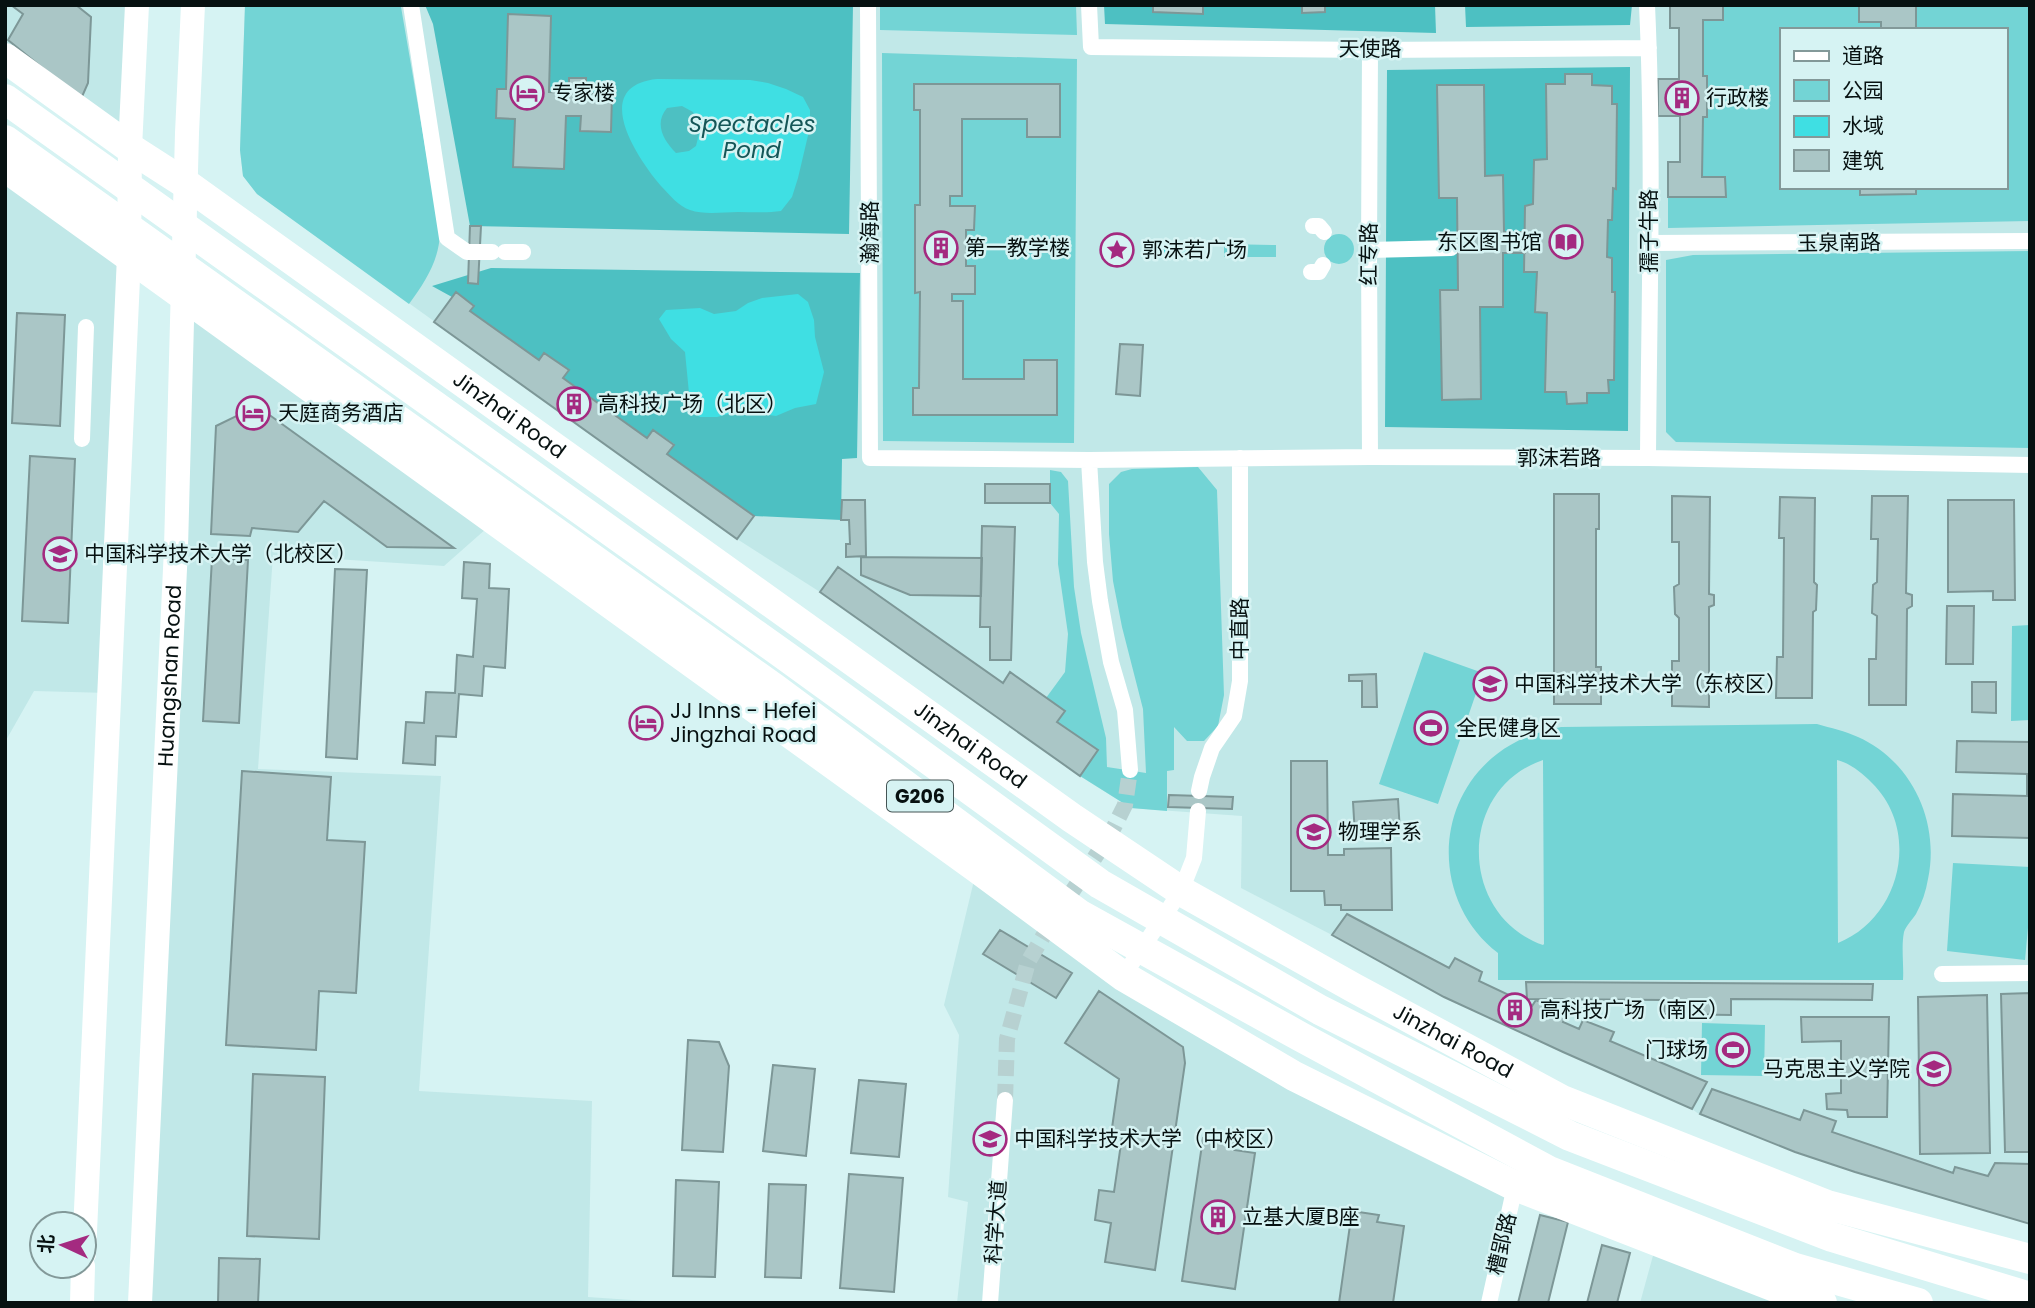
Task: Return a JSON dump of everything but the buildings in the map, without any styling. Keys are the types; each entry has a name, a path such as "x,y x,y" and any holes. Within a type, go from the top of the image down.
{"highway":[{"name":"Jinzhai Road","path":"5,58 130,148 186,184 1072,818 1181,891 1346,984 1562,1100 1827,1205 2030,1259"},
{"name":"Jinzhai Road","path":"5,99 775,648 1100,884 1320,1010 1570,1136 1832,1237 2030,1297"},
{"name":"G206","path":"5,140 774,688 1079,914 1549,1171 1795,1268 1918,1303"},
{"path":"5,167 1123,976 1294,1076 1515,1186 1822,1303"}],"main road":[{"path":"86,1210 129,256 130,148 137,5"},
{"name":"Huangshan Road","path":"140,1303 176,548 193,5"},
{"path":"82,1303 83,1280"}],"street":[{"path":"411,5 447,238 467,252 523,252"},
{"name":"瀚海路","path":"868,5 870,458"},
{"name":"天使路","path":"1089,5 1091,47 1370,50 1648,48"},
{"name":"孺子牛路","path":"1647,5 1648,458"},
{"name":"红专路","path":"1370,50 1370,457"},
{"name":"玉泉南路","path":"1649,243 2030,241"},
{"path":"1369,250 1451,248"},
{"path":"82,439 86,327"},
{"name":"郭沫若路","path":"870,458 1648,458 2030,465"},
{"name":"中直路","path":"1199,791 1212,748 1234,716 1240,681 1240,458"},
{"path":"1089,460 1100,601 1111,662 1125,710 1130,770"},
{"path":"1123,976 1181,891 1194,858 1198,811"},
{"path":"1942,974 2030,973"},
{"name":"科学大道","path":"990,1303 1004,1100"},
{"name":"槽郢路","path":"1489,1303 1515,1186"}],"shaded area":[{"path":"5,5 137,5 130,148 5,58"},
{"name":"中国科学技术大学（东校区）","path":"245,5 2030,5 2030,1224 1795,1152 1700,1115 1692,1109 1444,997 1241,888 1242,816 1131,808 1080,776 820,592 737,539 257,194 243,176 240,150"},
{"path":"425,5 853,5 849,234 470,226 433,24"},
{"path":"1104,5 1435,5 1436,33 1105,24"},
{"path":"1465,5 1632,5 1630,25 1466,27"},
{"path":"1630,67 1628,431 1385,427 1387,70"},
{"name":"中国科学技术大学（北校区）","path":"5,167 129,256 109,693 34,691 5,742"},
{"path":"491,268 860,273 857,458 842,459 841,520 754,516 667,454 674,444 654,430 647,438 563,378 568,370 544,353 539,360 470,311 474,305 456,293 452,297 432,286"},
{"path":"184,296 495,521 444,566 273,555 258,769 441,776 419,1091 592,1101 588,1297 675,1303 140,1303"},
{"path":"977,868 1066,935 1515,1186 1489,1303 957,1303 968,1202 948,1197 959,1035 944,1005"},
{"path":"1657,1241 1822,1303 1640,1303"}],"green space":[{"path":"245,5 401,7 440,233 434,262 409,304 257,194 243,176 240,150"},
{"path":"880,5 1076,5 1077,35 880,30"},
{"path":"1723,5 2030,5 2030,221 1668,228 1668,197 1726,197 1725,177 1702,177 1703,117 1707,117 1707,76 1703,76 1703,20 1723,20"},
{"path":"882,53 1077,59 1074,443 883,441"},
{"path":"1339,234 1350,238 1354,249 1350,260 1339,264 1328,260 1324,249 1328,238"},
{"path":"1224,244 1276,245 1276,257 1224,257"},
{"path":"2030,251 2030,448 1676,442 1666,432 1666,260 1693,255"},
{"path":"1198,467 1217,490 1224,695 1218,726 1204,741 1187,741 1174,727 1174,770 1167,771 1167,811 1131,808 1080,776 1098,750 1057,722 1064,711 1046,698 1065,672 1068,634 1058,564 1059,514 1050,503 1050,470 1061,472 1068,481 1074,587 1081,633 1106,738 1107,767 1146,773 1143,709 1113,581 1109,484 1121,472 1132,469"},
{"path":"2030,625 2030,720 2011,721 2012,626"},
{"name":"全民健身区","path":"1424,652 1483,673 1438,804 1379,784"},
{"path":"1817,724 1853,735 1877,748 1907,777 1918,796 1930,836 1931,858 1926,888 1916,914 1904,932 1903,980 1498,980 1498,953 1477,932 1461,908 1452,881 1449,853 1452,826 1461,799 1476,775 1497,754 1528,737 1561,727","holes":["1543,760 1544,944 1543,945 1515,930 1495,908 1483,881 1479,852 1483,823 1495,797 1515,775","1837,760 1864,776 1887,803 1896,825 1899,848 1897,872 1889,894 1877,914 1860,931 1838,943"]},
{"path":"1953,863 2030,867 2025,960 1947,951"},
{"name":"门球场","path":"1702,1023 1765,1025 1764,1076 1701,1075"}],"water":[{"name":"Spectacles Pond","path":"657,79 750,80 768,83 803,97 810,110 810,127 792,197 781,211 701,212 690,210 678,203 651,174 624,125 622,109 626,95 637,84","holes":["682,106 693,112 700,130 696,146 689,151 676,153 667,143 662,131 663,114 667,108"]},
{"path":"1150,244 1200,244 1200,256 1150,256"},
{"path":"798,294 808,302 814,320 815,337 824,372 816,404 795,408 776,416 739,411 717,417 700,417 690,411 686,401 689,393 685,352 671,339 659,319 666,310 700,308 714,314 736,311 762,298"}],"tunnel":[{"path":"1005,1100 1007,1039 1028,962 1111,833 1125,805 1130,770"}],"place":[{"name":"专家楼","path":"527,93"},
{"name":"行政楼","path":"1682,98"},
{"name":"东区图书馆","path":"1566,242"},
{"name":"第一教学楼","path":"941,248"},
{"name":"郭沫若广场","path":"1117,250"},
{"name":"高科技广场（北区）","path":"574,404"},
{"name":"天庭商务酒店","path":"253,413"},
{"name":"中国科学技术大学（北校区）","path":"60,554"},
{"name":"中国科学技术大学（东校区）","path":"1490,684"},
{"name":"JJ Inns - Hefei Jingzhai Road","path":"646,723"},
{"name":"全民健身区","path":"1431,728"},
{"name":"物理学系","path":"1314,832"},
{"name":"高科技广场（南区）","path":"1515,1010"},
{"name":"门球场","path":"1733,1050"},
{"name":"马克思主义学院","path":"1934,1069"},
{"name":"中国科学技术大学（中校区）","path":"990,1139"},
{"name":"立基大厦B座","path":"1218,1217"}]}
